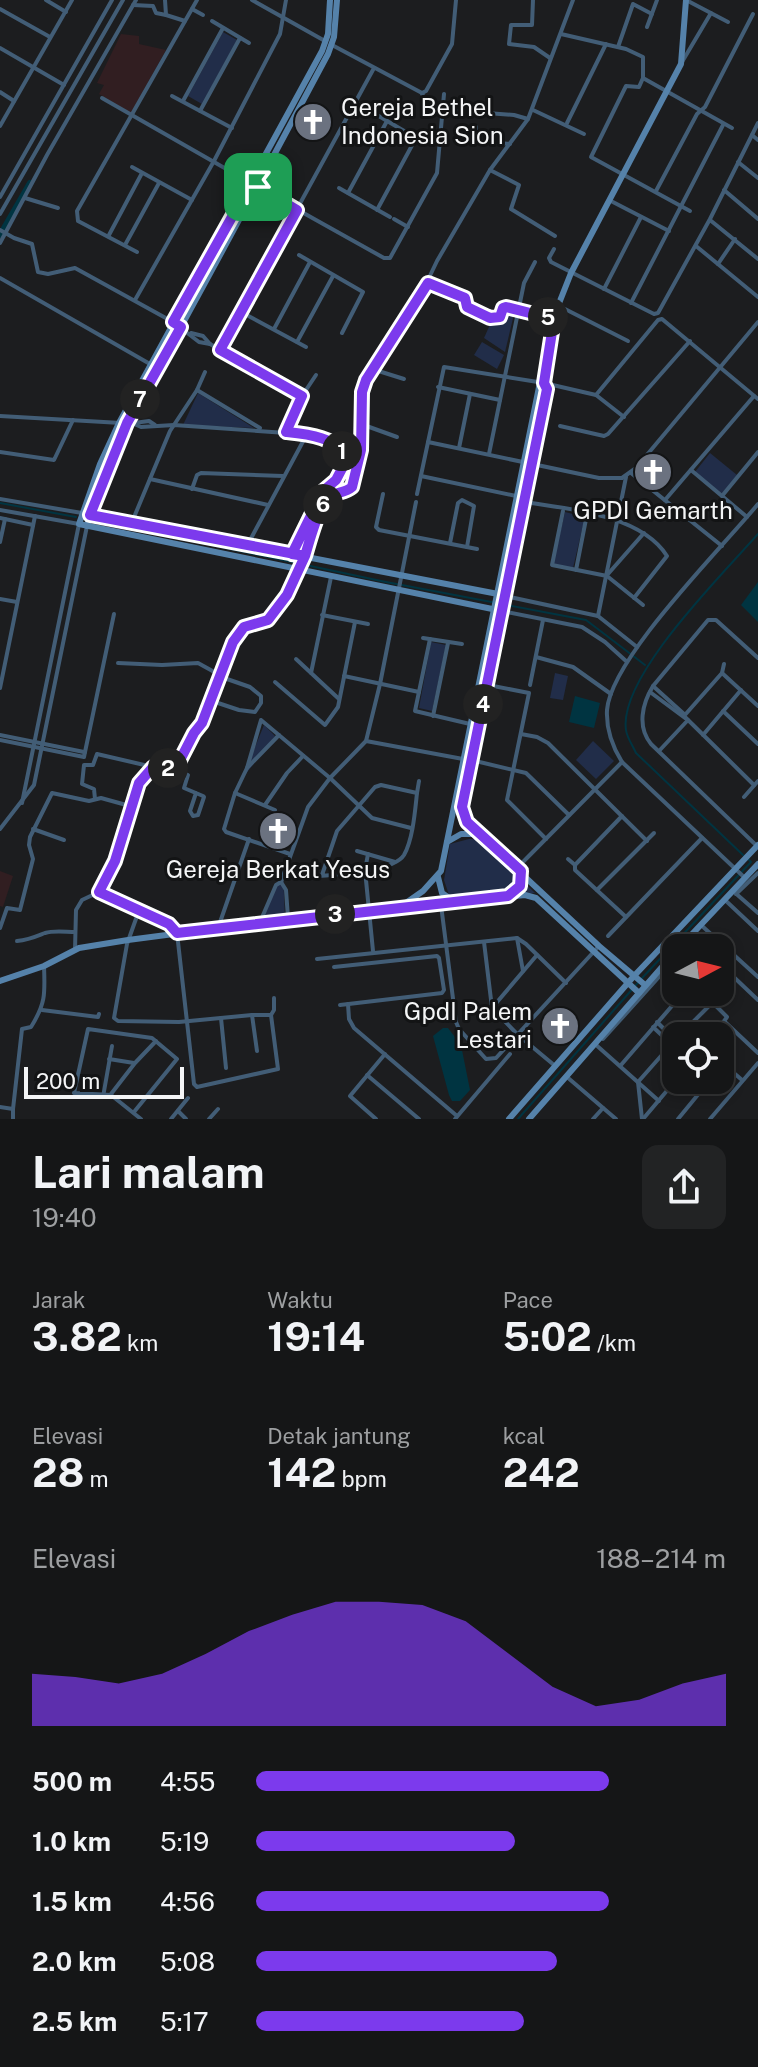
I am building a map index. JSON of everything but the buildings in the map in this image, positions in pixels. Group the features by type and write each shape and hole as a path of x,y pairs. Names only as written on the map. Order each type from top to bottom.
{"street":[{"path":"46,0 66,12"},
{"path":"0,126 72,0"},
{"path":"1,195 112,0"},
{"path":"0,243 122,15 123,0"},
{"path":"165,0 166,15"},
{"path":"137,252 78,221 75,216 197,0"},
{"path":"252,0 422,93 428,107 528,119"},
{"path":"135,300 232,128 280,34 286,0"},
{"path":"329,43 330,0"},
{"path":"126,423 181,327 329,43 337,0"},
{"path":"422,93 452,44 456,0"},
{"path":"533,0 532,25 511,25 510,45 534,47 550,58"},
{"path":"174,769 202,723 233,642 244,627 268,620 287,595 300,569 323,503 331,495 352,487 361,450 362,392 372,369 428,283 437,261 490,170 533,110 573,0"},
{"path":"647,27 657,0"},
{"path":"681,64 686,0 728,22"},
{"path":"0,214 66,100 122,15 134,2 153,6 156,13 185,21"},
{"path":"618,47 633,4 652,14"},
{"path":"0,9 51,38"},
{"path":"192,9 203,15"},
{"path":"641,982 480,835 462,813 470,724 525,502 539,387 544,383 558,306 571,273 622,174 711,13"},
{"path":"656,191 705,107 753,14"},
{"path":"212,21 249,43"},
{"path":"183,101 223,28"},
{"path":"561,34 618,47 643,57 643,78 636,89 626,86 591,154 594,160 690,211"},
{"path":"200,111 240,38"},
{"path":"567,123 606,44"},
{"path":"0,48 64,85"},
{"path":"220,350 374,68"},
{"path":"643,78 732,128"},
{"path":"0,92 14,101"},
{"path":"102,98 384,258 392,255 437,173 444,94"},
{"path":"172,96 232,128"},
{"path":"66,100 75,105"},
{"path":"355,102 416,138 377,210"},
{"path":"533,110 567,123 584,134"},
{"path":"348,193 387,121"},
{"path":"554,249 550,261 631,303 658,313 696,246 758,123"},
{"path":"631,303 723,125"},
{"path":"476,127 478,141 510,144"},
{"path":"752,135 758,140"},
{"path":"38,150 46,155"},
{"path":"738,162 758,178"},
{"path":"132,167 192,200"},
{"path":"490,170 519,185 511,209 555,236"},
{"path":"109,235 142,173"},
{"path":"125,245 159,183"},
{"path":"22,803 79,524 150,364 255,185"},
{"path":"339,188 408,227"},
{"path":"724,190 758,219"},
{"path":"25,198 58,208"},
{"path":"609,200 669,231"},
{"path":"604,289 641,217"},
{"path":"709,220 758,259"},
{"path":"0,230 32,244 38,272 48,274 75,268 190,332 203,336 210,344 302,396"},
{"path":"718,264 735,239"},
{"path":"696,246 758,297"},
{"path":"299,255 363,293 342,333"},
{"path":"274,329 310,262"},
{"path":"489,454 517,311 524,283 535,262"},
{"path":"297,342 333,276"},
{"path":"0,278 150,364"},
{"path":"428,283 465,298 467,307 490,318 500,317 506,307 554,319"},
{"path":"558,306 628,341"},
{"path":"241,311 306,347"},
{"path":"596,395 658,320 664,321 722,364 756,397 665,500"},
{"path":"598,616 629,474 758,322"},
{"path":"560,426 604,436 690,341"},
{"path":"417,494 438,387 443,369 447,366 596,395 624,417"},
{"path":"372,369 404,379"},
{"path":"132,522 174,425 205,372"},
{"path":"286,432 302,396 316,375"},
{"path":"438,387 500,400"},
{"path":"197,390 261,429"},
{"path":"459,448 470,394"},
{"path":"0,416 261,429 325,439 345,453 347,459 336,480 323,491 292,554"},
{"path":"0,452 54,460 73,420"},
{"path":"361,424 397,437"},
{"path":"247,545 307,434"},
{"path":"428,442 599,478 615,479 629,474"},
{"path":"722,496 758,452"},
{"path":"455,902 442,893 438,876 487,685 517,497 528,462"},
{"path":"691,470 747,517"},
{"path":"192,489 197,475 201,473 283,476"},
{"path":"629,474 722,546"},
{"path":"421,476 517,497"},
{"path":"150,479 268,505"},
{"path":"383,494 377,529 477,549"},
{"path":"0,499 132,522 402,577 499,603 543,620 588,630 627,660"},
{"path":"450,543 458,503 462,500 474,506 467,547"},
{"path":"260,923 276,885 281,882 308,807 330,778 366,741 416,502"},
{"path":"525,502 618,520 644,533 669,557 634,598"},
{"path":"740,873 622,762 610,737 607,709 627,660 635,649 758,504"},
{"path":"563,509 551,563 607,576 643,605"},
{"path":"0,510 331,577 598,616 635,649"},
{"path":"0,829 34,785 87,526 86,514"},
{"path":"576,570 587,514"},
{"path":"0,688 35,516"},
{"path":"0,542 2,519 33,525"},
{"path":"607,576 644,533"},
{"path":"311,673 331,577"},
{"path":"0,599 17,602"},
{"path":"0,737 85,752 114,614"},
{"path":"322,615 368,624"},
{"path":"734,892 746,856 758,846 659,751 643,731 642,722 651,689 712,619 758,658"},
{"path":"530,685 543,620"},
{"path":"275,682 323,725 338,707 355,622"},
{"path":"57,632 65,633"},
{"path":"423,638 462,644"},
{"path":"430,639 415,712 470,724"},
{"path":"433,716 448,643"},
{"path":"536,657 573,667 611,695"},
{"path":"296,659 339,699"},
{"path":"118,663 198,663 250,687 261,696 261,703 255,712 212,701"},
{"path":"659,751 722,673 724,664"},
{"path":"722,673 758,706"},
{"path":"344,676 419,692"},
{"path":"487,685 529,693 507,800 546,839"},
{"path":"651,689 686,717 756,783 744,797"},
{"path":"703,735 741,690"},
{"path":"723,711 758,744"},
{"path":"290,854 224,829 235,793 247,768 259,723 263,720 376,821 411,828"},
{"path":"37,726 45,727"},
{"path":"521,734 543,739 647,841"},
{"path":"247,768 279,735"},
{"path":"366,741 526,773 569,815"},
{"path":"95,799 94,789 82,783 84,765 93,765 97,754 174,769 188,775 183,787 196,793 204,797 198,815 193,816 190,811 196,793"},
{"path":"265,805 303,756"},
{"path":"508,896 520,886 519,869 622,762"},
{"path":"78,946 75,932 79,905 86,897 99,892 115,861 139,783 153,767"},
{"path":"307,877 365,870 398,862 405,853 419,781"},
{"path":"322,875 337,831 377,786 417,793"},
{"path":"0,928 7,908 20,910 33,857 28,843 52,793 89,801 104,799 130,806"},
{"path":"235,793 275,810"},
{"path":"575,865 622,816"},
{"path":"33,829 64,840"},
{"path":"597,890 654,833"},
{"path":"447,842 464,834 480,835"},
{"path":"608,936 702,838"},
{"path":"218,928 249,839"},
{"path":"357,851 398,862"},
{"path":"368,854 365,870 374,952"},
{"path":"568,859 575,865 575,870 626,917"},
{"path":"596,1045 633,989 740,873 758,864"},
{"path":"214,866 237,873"},
{"path":"694,934 724,900 758,873"},
{"path":"400,907 438,876"},
{"path":"281,882 286,890 288,919"},
{"path":"99,892 169,924 177,933 194,1084 201,1088 278,1069 271,1015 274,998"},
{"path":"734,892 758,913"},
{"path":"0,981 44,966 78,946 288,919 527,895 536,898 633,989"},
{"path":"724,900 757,928"},
{"path":"441,903 459,1029 486,1059 491,1060 518,1035 599,946"},
{"path":"137,916 114,1018 118,1021 189,1022 271,1015"},
{"path":"700,924 758,977"},
{"path":"17,941 37,939 44,933 56,931 75,932"},
{"path":"317,959 517,938 566,983"},
{"path":"517,938 523,972"},
{"path":"484,942 492,1008 554,1065"},
{"path":"492,1008 537,955"},
{"path":"334,967 439,956 443,992 340,1005"},
{"path":"509,1119 554,1065 662,963"},
{"path":"13,1119 22,1029 31,1027 42,1010 44,966"},
{"path":"529,1119 596,1045 641,982 662,970"},
{"path":"734,977 758,1000"},
{"path":"348,1004 349,1019 354,1028 456,1118 510,1054"},
{"path":"621,1065 672,1006"},
{"path":"693,1022 709,1006"},
{"path":"717,1006 726,1014 725,1022"},
{"path":"42,1010 98,1017 99,1014"},
{"path":"252,1015 257,1051"},
{"path":"221,1018 226,1068"},
{"path":"655,1025 662,1030"},
{"path":"134,1112 177,1061 156,1041 152,1038 88,1029 74,1093 103,1097 111,1095 156,1041"},
{"path":"734,1030 758,1053"},
{"path":"596,1045 659,1101"},
{"path":"103,1097 112,1046"},
{"path":"376,1119 350,1096 385,1054"},
{"path":"643,1119 638,1082 662,1055"},
{"path":"109,1059 135,1063"},
{"path":"710,1119 758,1063"},
{"path":"734,1074 742,1080"},
{"path":"367,1075 419,1119"},
{"path":"565,1076 616,1119"},
{"path":"643,1119 665,1094"},
{"path":"678,1119 699,1094"},
{"path":"111,1095 141,1119"},
{"path":"171,1119 188,1098"},
{"path":"0,1107 13,1109"},
{"path":"593,1119 603,1108"},
{"path":"209,1119 218,1109"},
{"path":"178,1111 186,1119"}],"shaded area":[{"path":"223,32 237,40 202,104 188,96"},
{"path":"121,34 139,36 139,44 166,50 131,113 99,94 104,85 97,83"},
{"path":"497,309 514,314 505,352 484,338"},
{"path":"482,342 504,355 497,369 474,355"},
{"path":"198,393 254,428 183,425"},
{"path":"710,453 737,475 722,494 695,472"},
{"path":"565,512 585,517 573,568 553,564"},
{"path":"758,582 758,622 741,605"},
{"path":"431,642 446,645 432,711 419,708"},
{"path":"555,673 568,676 563,700 550,698"},
{"path":"575,696 600,703 594,728 569,722"},
{"path":"264,725 275,736 242,779"},
{"path":"593,741 614,761 596,779 576,760"},
{"path":"480,839 535,893 456,899 449,895 444,880 450,844"},
{"path":"0,871 13,876 3,907 0,906"},
{"path":"283,872 285,918 261,922"},
{"path":"448,1028 461,1045 470,1090 460,1101 452,1101 449,1095 433,1036"}],"waterway":[{"path":"0,235 30,183"},
{"path":"0,503 76,517"},
{"path":"93,520 386,582 586,620 645,665"},
{"path":"743,855 636,753 626,730 628,708 638,683 655,655 758,534"},
{"path":"518,1119 643,977 751,862 748,859"}],"place":[{"name":"Gereja Bethel Indonesia Sion","path":"313,122"},
{"name":"GPDI Gemarth","path":"653,472"},
{"name":"Gereja Berkat Yesus","path":"278,831"},
{"name":"GpdI Palem Lestari","path":"560,1026"}],"route":[{"path":"258,187 251,183 173,322 181,327 127,423 90,515 132,522 300,555 301,555 305,556 323,503 331,495 352,487 361,450 362,392 366,380 428,283 465,298 467,307 490,318 500,317 506,307 554,319 544,383 547,389 462,807 467,822 521,871 520,886 508,896 177,933 169,924 99,892 115,861 139,783 153,767 174,769 177,766 212,701 233,642 244,627 268,620 287,595 305,556 292,554 323,491 336,480 347,459 344,451 321,437 286,432 302,396 220,350 297,210 258,187"}]}
